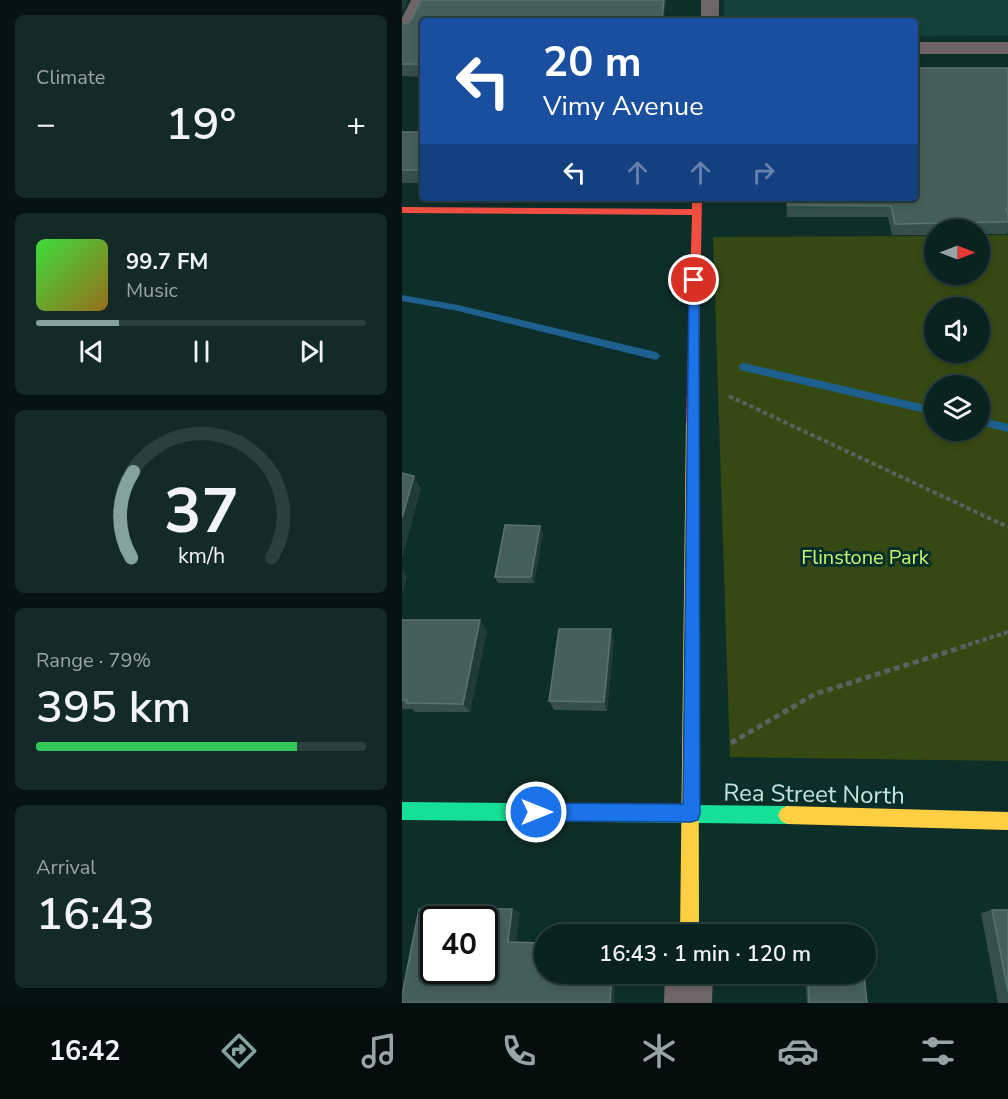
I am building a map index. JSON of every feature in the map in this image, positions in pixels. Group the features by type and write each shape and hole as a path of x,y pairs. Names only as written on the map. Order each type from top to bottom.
{"street":[{"path":"410,29 420,0"},
{"path":"710,0 710,18"},
{"path":"918,48 1008,48"},
{"path":"402,210 696,205 689,924"},
{"name":"Rea Street North","path":"402,811 691,813 1008,821"},
{"path":"688,984 688,1003"}],"path":[{"path":"693,380 1008,527"},
{"path":"692,765 815,694 1008,632"}],"shaded area":[{"path":"724,0 1008,0 1008,35 918,36 918,18 724,18"}],"green space":[{"name":"Flinstone Park","path":"990,235 1008,235 1008,761 730,757 713,237 924,236 924,285 990,285"}],"building":[{"path":"421,0 664,0 662,18 420,18 420,64 402,64 402,24 408,23"},
{"path":"918,68 1008,68 1008,209 1006,209 1008,222 990,222 990,219 924,219 924,223 895,224 891,206 788,205 788,201 918,201"},
{"path":"402,132 420,132 420,170 402,170"},
{"path":"402,473 414,476 402,518"},
{"path":"505,525 540,526 531,577 495,577"},
{"path":"402,620 480,620 463,704 406,703 407,700 402,700"},
{"path":"559,629 611,629 604,702 549,701"},
{"path":"419,909 420,984 498,984 498,909 512,909 508,942 534,943 534,984 611,984 610,1003 402,1003"},
{"path":"992,910 1008,910 1008,991"},
{"path":"808,984 865,984 867,1003 809,1003"}],"waterway":[{"path":"402,298 458,308 656,356"},
{"path":"744,367 924,409"},
{"path":"990,424 1008,428"}],"traffic: fast":[{"path":"402,811 787,815"}],"traffic: slow":[{"path":"689,924 692,422"},
{"path":"787,815 1008,821"}],"traffic: jam":[{"path":"692,422 697,201"},
{"path":"402,210 696,212"}],"route":[{"path":"536,812 691,813 694,280"}]}
